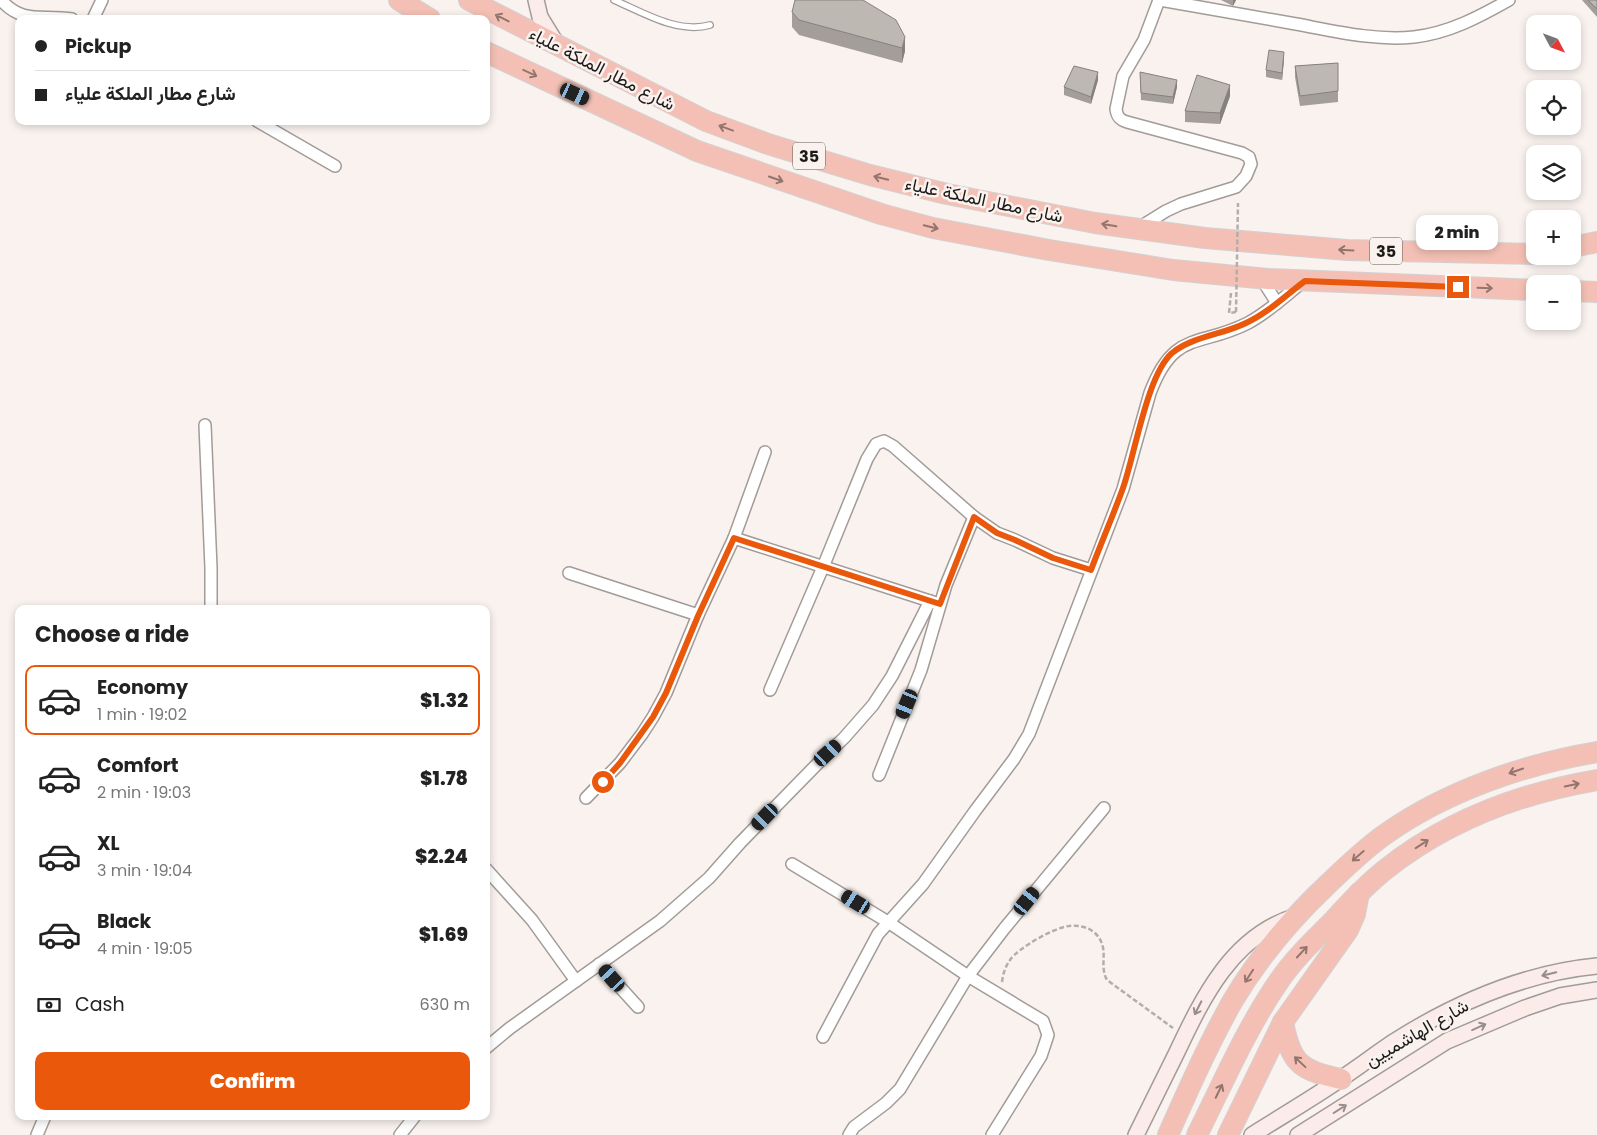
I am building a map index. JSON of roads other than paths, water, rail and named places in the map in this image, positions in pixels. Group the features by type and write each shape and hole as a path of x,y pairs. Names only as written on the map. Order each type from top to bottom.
{"highway":[{"path":"398,0 423,15"},
{"name":"شارع مطار الملكة علياء","path":"469,0 706,121 768,144 870,175 947,194 1040,213 1174,235 1347,250 1526,254"},
{"name":"شارع مطار الملكة علياء","path":"490,54 698,151 881,214 933,228 1076,255 1173,270 1305,281 1526,290"},
{"path":"1581,245 1597,242"},
{"path":"1581,256 1597,256"},
{"path":"1581,291 1597,292"},
{"path":"1168,1135 1213,1038 1233,1002 1268,948 1294,917 1371,844 1422,812 1491,780 1562,758 1597,752"},
{"path":"1197,1135 1245,1039 1280,980 1294,961 1359,893 1386,869 1428,840 1473,816 1526,796 1597,780"},
{"path":"1228,1135 1283,1022 1348,930 1355,914 1359,893"},
{"path":"1283,1022 1290,1049 1299,1063 1312,1072 1341,1079"}],"street":[{"path":"1,0 21,15"},
{"path":"95,15 102,0"},
{"path":"536,0 542,22 558,47"},
{"path":"1136,230 1173,207 1236,187 1246,176 1251,162 1242,153 1127,122 1117,115 1117,104 1123,76 1144,40 1160,0 1329,30 1393,38 1414,37 1457,26 1476,19 1509,0"},
{"path":"264,125 335,166"},
{"path":"1173,207 1168,226 1174,235"},
{"path":"1261,278 1276,303"},
{"path":"823,1037 878,934 923,884 1022,746 1036,718 1123,489 1150,393 1166,360 1180,348 1191,342 1247,323 1305,281"},
{"path":"205,425 212,568 211,605"},
{"path":"770,690 823,568 867,459 874,446 880,441 893,446 974,517 997,533 1053,558 1091,570"},
{"path":"586,798 620,763 653,717 666,693 698,616 734,538 765,452"},
{"path":"490,1045 510,1028 660,921 709,878 754,829 859,722 883,691 935,602 974,517"},
{"path":"734,538 823,568 935,602"},
{"path":"569,573 698,616"},
{"path":"880,775 921,670 935,602"},
{"path":"849,1135 854,1127 886,1103 900,1089 968,976 1004,928 1104,808"},
{"path":"792,864 888,922 968,976 1043,1021 1048,1035 1041,1056 992,1135"},
{"path":"490,873 532,920 576,981"},
{"path":"1136,1135 1201,1003 1228,962 1261,933 1280,921 1294,917"},
{"path":"599,964 638,1007"},
{"name":"شارع الهاشميين","path":"1252,1135 1430,1020 1481,996 1522,980 1597,966"},
{"name":"شارع الهاشميين","path":"1298,1135 1447,1041 1525,1008 1560,996 1597,990"},
{"path":"37,1135 43,1120"},
{"path":"400,1135 412,1120"}],"lane":[{"path":"614,0 674,25 690,28 710,26"}]}
